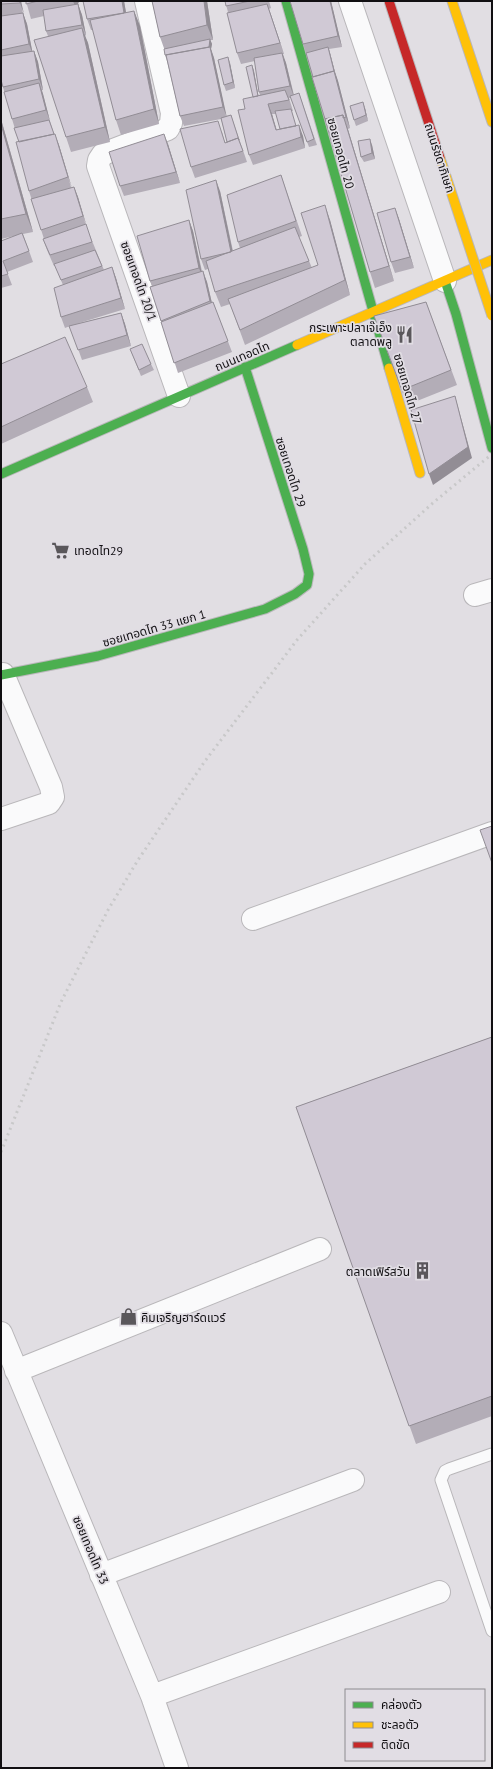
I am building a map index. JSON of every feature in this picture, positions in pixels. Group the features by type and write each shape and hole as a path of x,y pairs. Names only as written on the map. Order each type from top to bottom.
{"main road":[{"name":"ซอยเทอดไท 20","path":"286,1 373,312"},
{"name":"ถนนรัชดาภิเษก","path":"389,1 492,316"},
{"path":"452,1 492,122"},
{"name":"ถนนเทอดไท","path":"1,474 492,260"},
{"path":"445,281 456,314 492,448"},
{"name":"ซอยเทอดไท 27","path":"373,312 420,473"},
{"name":"ซอยเทอดไท 29","path":"245,367 303,549 309,574 307,585"},
{"name":"ซอยเทอดไท 33 แยก 1","path":"2,674 98,656 265,609 295,594 307,585"}],"street":[{"name":"ซอยเทอดไท 20/1","path":"146,1 172,113 170,124 168,129 103,154 99,160 98,166 179,396"},
{"path":"350,1 445,281"},
{"path":"1,819 48,803 53,797 51,787 2,674"},
{"path":"253,919 492,833"},
{"path":"16,1371 320,1249"},
{"name":"ซอยเทอดไท 33","path":"1,1333 152,1696 177,1768"},
{"path":"101,1575 353,1480"},
{"path":"152,1696 439,1592"}],"lane":[{"path":"492,1454 445,1471 441,1480 492,1631"}],"building":[{"path":"1,1 20,1 20,3 1,4"},
{"path":"26,1 38,1 26,4"},
{"path":"83,1 122,1 124,13 87,19"},
{"path":"152,1 204,1 207,25 160,37"},
{"path":"225,1 250,1 226,6"},
{"path":"290,1 330,1 338,36 303,44"},
{"path":"78,4 82,25 46,31 43,10"},
{"path":"267,4 280,43 237,53 227,13"},
{"path":"134,11 154,109 116,120 90,20"},
{"path":"23,13 29,44 1,50 1,16"},
{"path":"82,28 105,127 66,137 34,40"},
{"path":"210,39 209,47 165,55 164,49"},
{"path":"210,47 223,107 180,116 166,55"},
{"path":"328,47 334,71 313,77 306,53"},
{"path":"34,51 39,79 3,87 1,80 1,56"},
{"path":"282,53 290,86 259,92 254,58"},
{"path":"228,57 233,82 224,85 218,60"},
{"path":"252,65 258,96 253,97 246,67"},
{"path":"334,71 346,117 343,118 343,115 325,119 312,77"},
{"path":"39,83 46,110 12,119 4,92"},
{"path":"285,90 289,100 268,104 276,130 299,125 301,137 249,155 238,110 245,109 243,99"},
{"path":"299,93 314,139 307,142 290,96"},
{"path":"363,102 366,115 354,120 350,106"},
{"path":"291,109 296,126 280,129 275,111"},
{"path":"231,115 239,140 238,138 227,142 221,118"},
{"path":"343,115 389,266 370,272 325,119"},
{"path":"49,120 54,134 19,142 14,128"},
{"path":"218,121 225,143 238,138 243,151 191,167 180,129"},
{"path":"1,124 26,214 1,219"},
{"path":"55,134 68,177 29,191 16,142"},
{"path":"164,134 176,172 120,186 109,152"},
{"path":"370,139 372,153 361,157 358,141"},
{"path":"281,175 296,221 238,242 227,195"},
{"path":"216,180 231,252 201,259 186,190"},
{"path":"74,187 83,216 41,230 31,199"},
{"path":"325,205 345,280 240,330 228,299 318,265 301,213"},
{"path":"395,208 410,257 391,262 377,213"},
{"path":"189,220 199,268 150,281 137,236"},
{"path":"86,224 92,242 50,255 43,239"},
{"path":"295,227 309,261 215,292 206,261"},
{"path":"22,233 29,251 3,261 8,274 1,276 1,241"},
{"path":"95,250 102,266 61,280 54,264"},
{"path":"112,267 121,298 61,317 54,288"},
{"path":"203,271 210,301 161,321 150,287"},
{"path":"213,302 228,341 174,363 161,322"},
{"path":"426,302 451,370 402,390 374,316"},
{"path":"121,313 127,335 78,350 69,326"},
{"path":"65,337 87,387 1,427 1,364"},
{"path":"142,344 151,364 139,370 130,349"},
{"path":"455,396 468,447 429,474 411,410"},
{"path":"492,826 492,863 480,830"},
{"name":"ตลาดเฟิร์สวัน","path":"492,1037 492,1396 409,1426 296,1107"}],"railway":[{"path":"1,1152 61,1002 108,910 138,860 205,761 297,640 365,564 434,502 492,454"}],"traffic: fast":[{"path":"286,1 389,368"},
{"path":"445,281 456,314 492,448"},
{"path":"1,474 297,345"},
{"path":"1,675 98,656 265,609 295,594 307,585 309,574 303,549 245,367"}],"traffic: slow":[{"path":"452,1 492,122"},
{"path":"440,158 492,316"},
{"path":"297,345 492,260"},
{"path":"389,368 420,473"}],"traffic: jam":[{"path":"389,1 440,158"}],"place":[{"name":"กระเพาะปลาเจ๊เอ็ง ตลาดพลู","path":"405,334"},
{"name":"เทอดไท29","path":"61,550"},
{"name":"ตลาดเฟิร์สวัน","path":"423,1271"},
{"name":"คิมเจริญฮาร์ดแวร์","path":"128,1317"}]}
